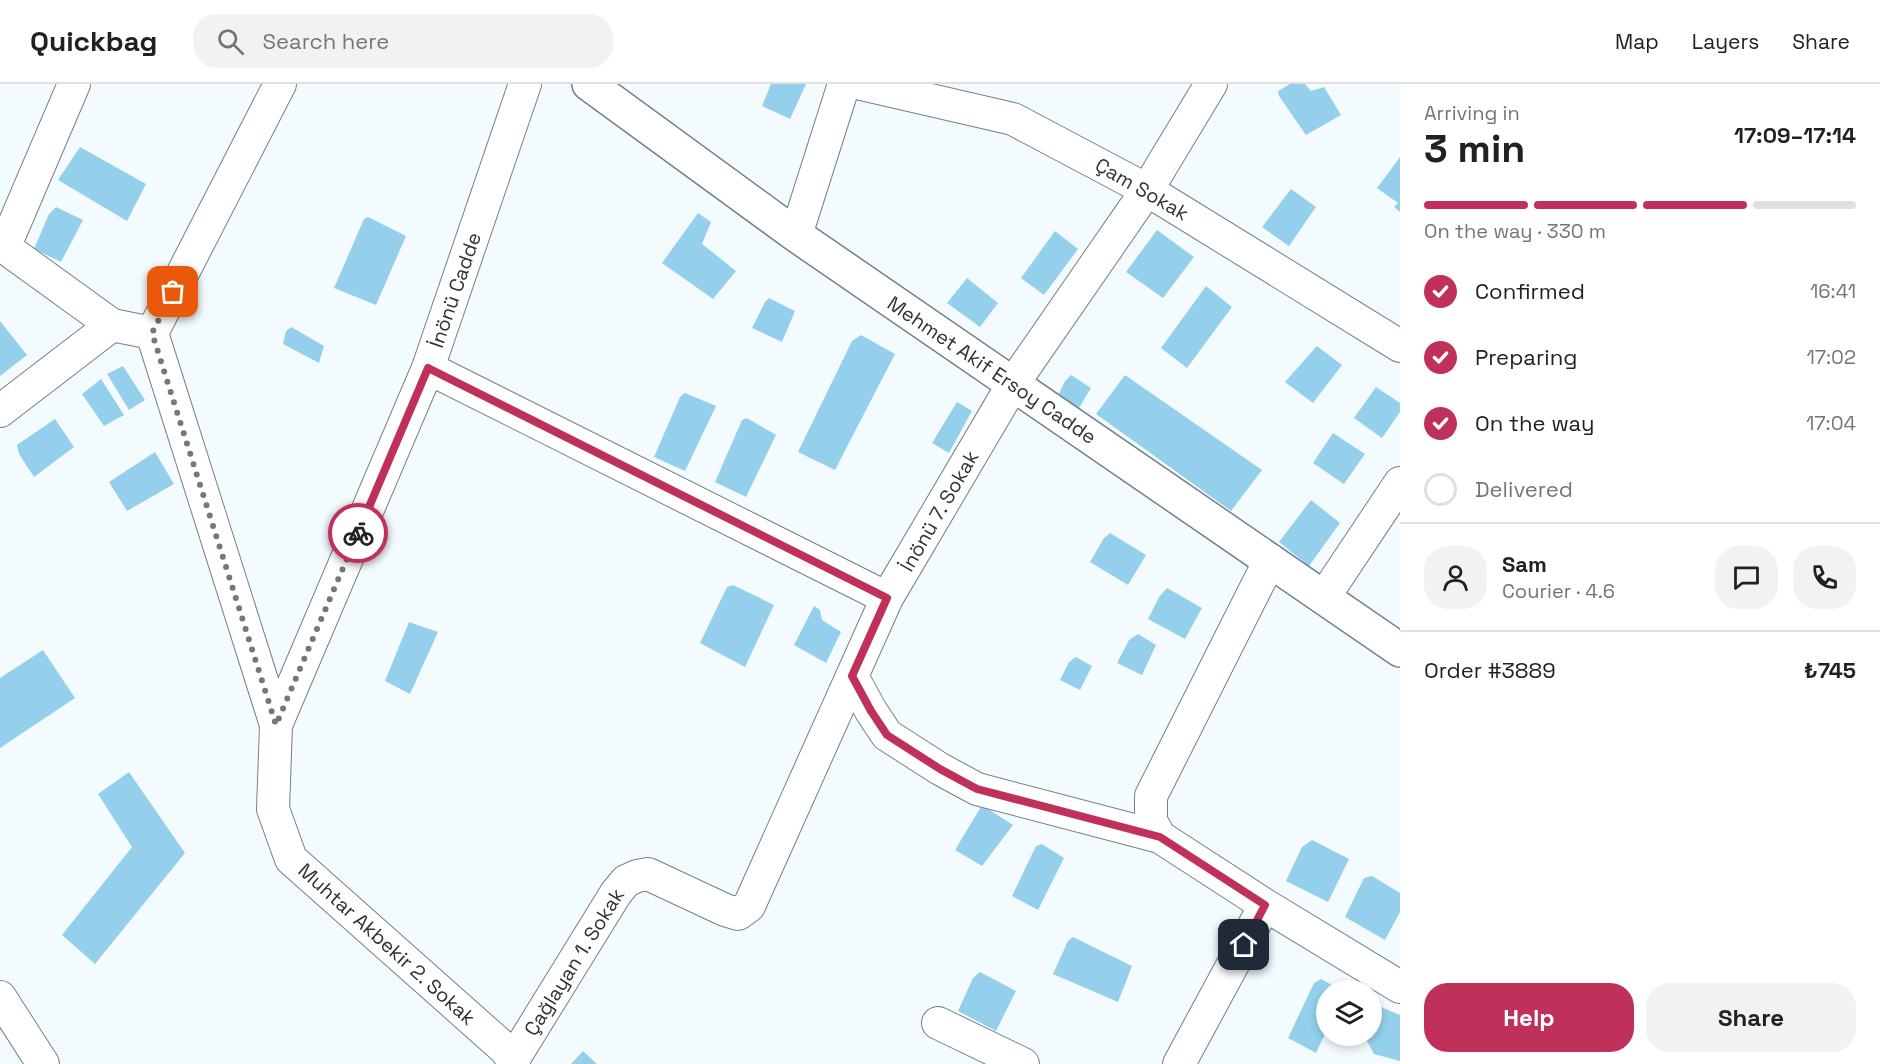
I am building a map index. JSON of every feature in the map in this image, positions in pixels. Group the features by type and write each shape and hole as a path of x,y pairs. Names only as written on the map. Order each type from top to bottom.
{"street":[{"path":"74,84 2,246 112,325 152,333 280,84"},
{"name":"İnönü Cadde","path":"276,725 428,368 525,84"},
{"name":"Mehmet Akif Ersoy Cadde","path":"589,84 796,235 1400,650"},
{"path":"796,235 843,84"},
{"name":"Çam Sokak","path":"861,84 1014,119 1147,190 1400,346"},
{"name":"İnönü 7. Sokak","path":"648,874 738,914 749,906 887,598 1013,384 1147,190 1210,84"},
{"path":"0,411 112,325"},
{"name":"Muhtar Akbekir 2. Sokak","path":"152,333 276,725 273,809 291,859 505,1049 513,1062"},
{"path":"428,368 887,598"},
{"path":"1324,597 1400,483"},
{"path":"1160,837 1151,821 1151,796 1270,560"},
{"path":"852,676 887,735 940,769 977,789 1160,837 1265,905 1400,987"},
{"name":"Çağlayan 1. Sokak","path":"513,1062 616,893 626,881 648,874"},
{"path":"1179,1064 1265,905"},
{"path":"0,998 43,1064"},
{"path":"938,1023 1023,1064"}],"building":[{"path":"771,84 806,84 790,119 762,106"},
{"path":"1290,84 1305,84 1311,91 1324,87 1341,115 1306,135 1279,96 1278,91"},
{"path":"80,147 146,184 127,221 58,180"},
{"path":"1400,157 1400,212 1394,207 1398,203 1377,188"},
{"path":"1291,189 1316,207 1289,246 1262,227"},
{"path":"56,207 83,220 61,262 34,249 49,214"},
{"path":"698,213 711,222 702,244 736,271 713,299 662,263"},
{"path":"368,217 406,236 376,305 334,288 364,219"},
{"path":"1157,230 1194,257 1163,298 1126,272"},
{"path":"1055,231 1078,249 1044,295 1021,278"},
{"path":"967,278 998,303 980,327 947,303"},
{"path":"1206,286 1232,307 1187,368 1161,348"},
{"path":"769,298 795,311 782,342 752,328"},
{"path":"0,321 27,355 0,376"},
{"path":"291,327 324,346 319,363 283,344 286,331"},
{"path":"861,335 895,354 835,470 798,452 852,341"},
{"path":"1317,346 1342,365 1313,403 1285,382"},
{"path":"123,366 145,400 129,410 107,374"},
{"path":"1071,375 1091,388 1079,408 1058,396 1065,381"},
{"path":"1125,375 1262,470 1231,511 1096,414"},
{"path":"101,379 124,415 104,426 82,394"},
{"path":"1376,387 1400,403 1400,412 1382,438 1354,418"},
{"path":"685,393 716,406 685,471 654,457 680,397"},
{"path":"957,402 972,411 949,453 932,443"},
{"path":"747,418 776,435 746,497 715,482 742,420"},
{"path":"55,419 74,447 34,477 19,454 17,445"},
{"path":"1333,433 1365,454 1344,484 1313,463"},
{"path":"155,452 174,484 127,511 109,482"},
{"path":"1311,500 1340,523 1309,566 1279,542"},
{"path":"1110,533 1146,555 1128,585 1090,562 1104,538"},
{"path":"733,585 774,605 745,667 700,643 727,587"},
{"path":"1167,588 1202,608 1185,639 1148,619 1159,597"},
{"path":"814,606 820,610 822,620 841,632 826,663 794,645"},
{"path":"409,622 438,632 410,694 385,681"},
{"path":"1138,634 1156,645 1142,675 1117,663 1129,640"},
{"path":"43,650 75,698 0,748 0,678"},
{"path":"1076,657 1092,666 1080,690 1060,680 1069,662"},
{"path":"129,772 185,853 95,964 62,935 132,847 98,794"},
{"path":"982,805 1013,825 982,866 955,850"},
{"path":"1312,840 1349,859 1328,902 1286,881 1302,847"},
{"path":"1042,844 1064,858 1038,910 1012,896 1036,846"},
{"path":"1372,876 1400,893 1400,912 1385,940 1345,917 1364,878"},
{"path":"1073,937 1132,966 1118,1002 1053,974 1068,941"},
{"path":"980,972 1016,991 996,1031 958,1011 973,978"},
{"path":"1316,982 1316,1046 1319,1046 1316,1053 1288,1038"},
{"path":"1382,1007 1400,1015 1400,1061 1374,1054 1370,1046 1382,1046"},
{"path":"583,1051 597,1064 571,1064"}],"way so far":[{"path":"173,292 152,333 276,725 358,533"}],"route":[{"path":"358,533 428,368 887,598 852,676 887,735 910,751 977,789 1160,837 1265,905 1244,945"}]}
